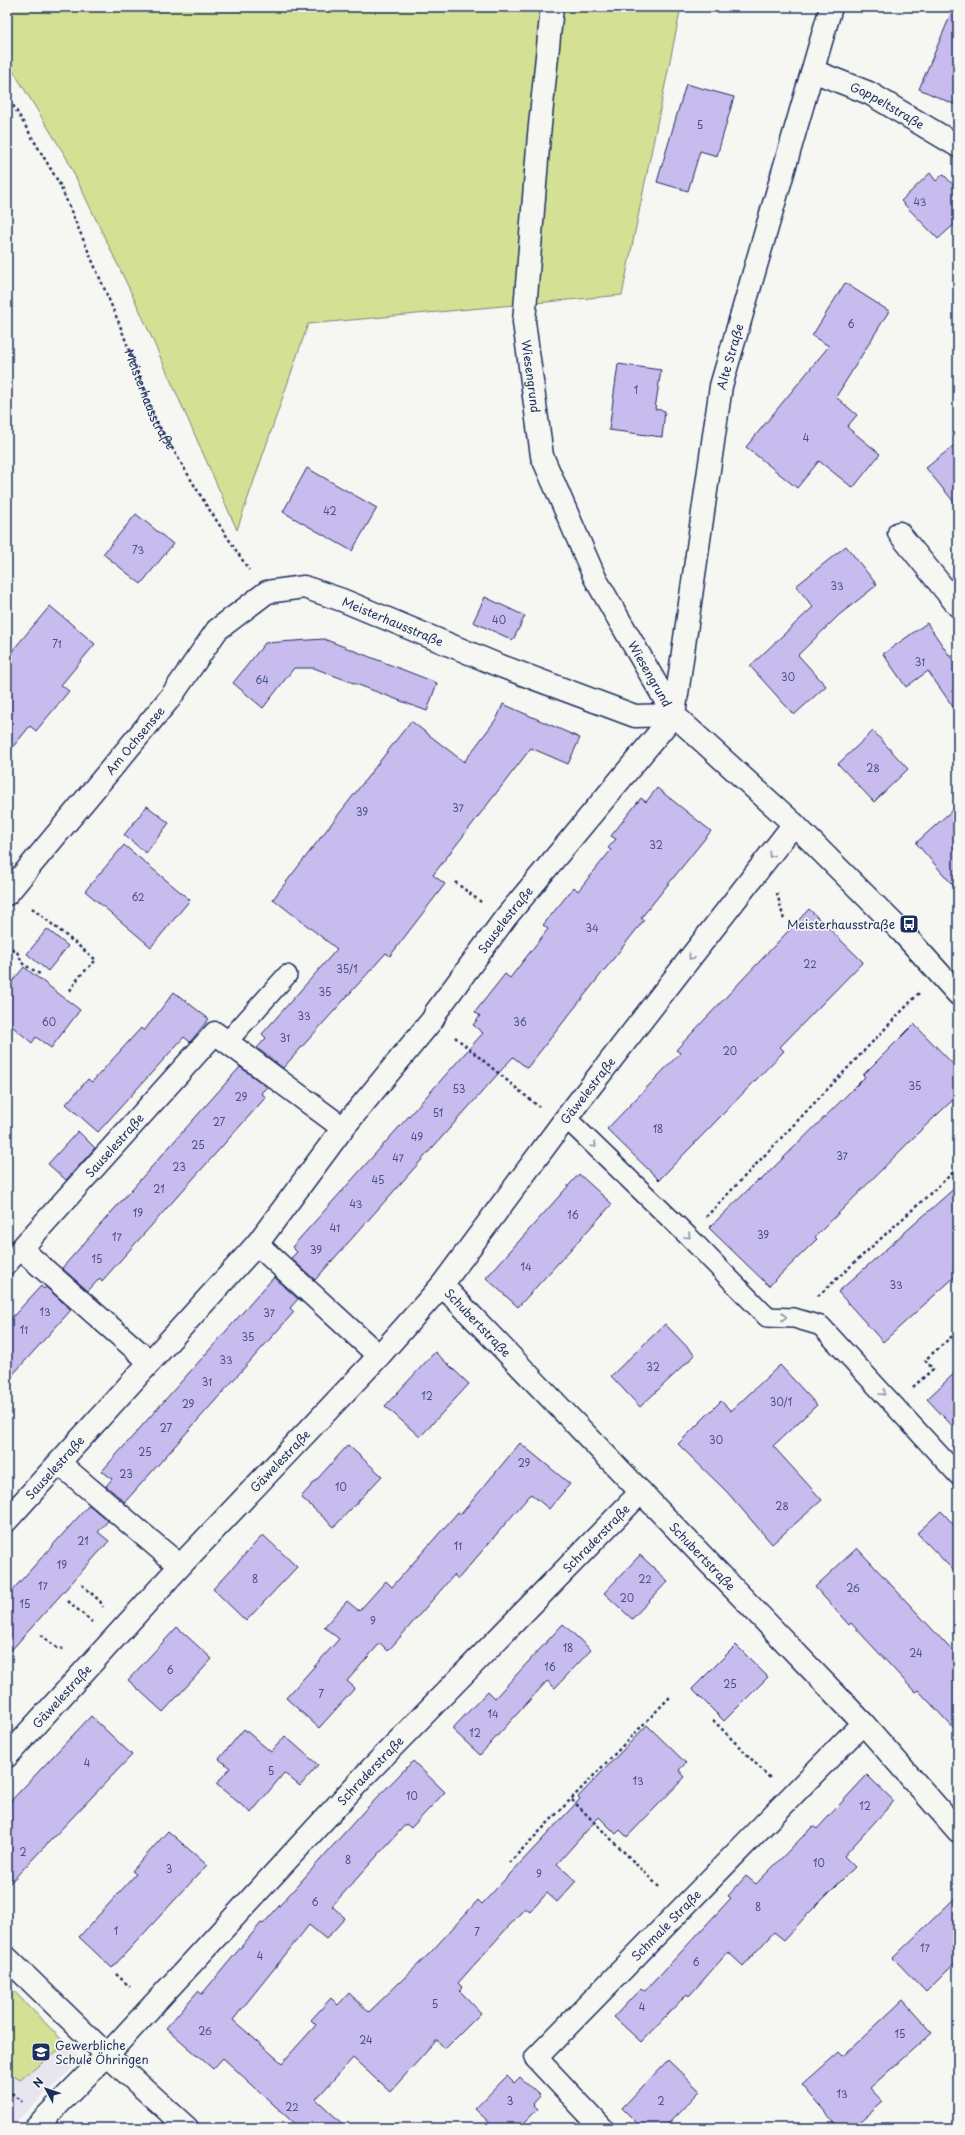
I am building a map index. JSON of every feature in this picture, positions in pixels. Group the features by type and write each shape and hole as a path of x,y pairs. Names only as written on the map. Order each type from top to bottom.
{"street":[{"name":"Wiesengrund","path":"552,7 538,143 524,322 542,456 595,578 674,715"},
{"name":"Alte Straße","path":"674,715 721,386 831,7"},
{"name":"Goppeltstraße","path":"813,72 869,93 958,146"},
{"path":"899,533 958,606"},
{"name":"Meisterhausstraße","path":"267,592 304,587 342,600 498,665 635,716 674,715"},
{"name":"Am Ochsensee","path":"8,893 170,698 216,630 267,592"},
{"path":"674,715 794,824 952,984"},
{"name":"Sauselestraße","path":"7,1520 257,1244 343,1128 433,1019 436,1012 506,917 674,715"},
{"name":"Gäwelestraße","path":"7,1756 180,1566 380,1356 442,1285 564,1122 794,824"},
{"name":"Sauselestraße","path":"21,1249 215,1033 343,1128"},
{"path":"257,1244 380,1356"},
{"path":"21,1249 150,1362"},
{"name":"Schubertstraße","path":"442,1285 863,1723 958,1831"},
{"path":"59,1463 180,1566"},
{"name":"Schraderstraße","path":"35,2128 107,2055 367,1773 641,1492"},
{"name":"Schmale Straße","path":"602,2128 536,2058 863,1723"},
{"path":"7,1958 107,2055 186,2128"}],"lane":[{"path":"226,1042 287,975"},
{"path":"564,1122 688,1236 767,1317 794,1318 821,1326 958,1475"},
{"path":"7,1265 21,1249"}],"path":[{"name":"Meisterhausstraße","path":"7,95 59,183 119,323 156,421 240,559 267,592"},
{"path":"455,882 479,901 506,917"},
{"path":"8,893 60,930 96,960 80,977 69,992"},
{"path":"7,945 17,952 23,964 40,974"},
{"path":"688,1236 952,984"},
{"path":"433,1019 564,1122"},
{"path":"794,1318 958,1168"},
{"path":"894,1405 933,1369 925,1360 958,1331"},
{"path":"508,1863 670,1697"},
{"path":"713,1720 791,1798"},
{"path":"571,1800 682,1910"}],"shaded area":[{"name":"Gewerbliche Schule Öhringen","path":"7,1984 82,2059 9,2128 7,2128"}],"green space":[{"path":"7,7 681,7 622,295 308,324 237,530 139,309 66,157 7,61"},
{"path":"7,1984 66,2044 20,2080 7,2071"}],"building":[{"path":"954,7 958,7 958,106 919,89"},
{"path":"686,84 734,97 717,156 700,151 688,191 657,182"},
{"path":"930,173 936,181 943,174 958,190 958,221 938,239 901,201"},
{"path":"845,283 889,311 836,397 857,415 847,427 880,454 853,488 819,461 797,488 746,447 829,346 812,336"},
{"path":"618,364 661,370 655,409 665,411 662,437 609,430"},
{"path":"958,442 958,507 926,468"},
{"path":"307,468 377,508 352,551 283,512"},
{"path":"136,514 173,544 141,584 103,554"},
{"path":"846,546 877,585 839,615 798,655 826,686 794,715 750,666 813,607 796,586"},
{"path":"485,597 525,616 513,640 473,622"},
{"path":"50,606 95,644 61,685 69,691 36,731 30,726 7,754 7,657"},
{"path":"927,623 958,668 958,714 928,671 906,687 883,654"},
{"path":"324,639 437,683 427,711 314,668 294,668 263,708 233,683 265,643"},
{"path":"503,704 580,738 568,764 531,748 433,875 445,884 390,956 386,953 283,1068 257,1048 266,1038 262,1034 337,949 273,899 411,721 464,762 497,718"},
{"path":"873,731 908,769 874,802 838,764"},
{"path":"657,788 711,831 641,918 644,920 527,1068 513,1057 315,1280 291,1258 297,1252 292,1247 483,1033 473,1025 480,1016 475,1012 505,974 510,978 548,929 543,925 574,887 578,891 611,850 608,848 616,839 611,836 641,798 646,802"},
{"path":"958,805 958,891 916,843"},
{"path":"147,806 169,823 146,853 124,835"},
{"path":"124,845 190,900 151,947 85,891"},
{"path":"809,909 863,962 780,1047 784,1051 659,1180 607,1129 680,1053 676,1050"},
{"path":"47,929 68,946 48,971 27,954"},
{"path":"24,967 80,1010 51,1048 36,1037 32,1043 7,1022 7,988"},
{"path":"174,992 209,1019 190,1042 184,1037 98,1132 66,1104 88,1079 92,1082 141,1028 144,1031"},
{"path":"914,1024 958,1069 958,1095 919,1132 815,1237 817,1239 769,1286 709,1228 758,1180 760,1181 865,1077 863,1075"},
{"path":"240,1067 267,1087 261,1093 266,1097 102,1281 100,1278 88,1291 62,1268"},
{"path":"78,1131 95,1148 66,1180 48,1164"},
{"path":"579,1174 612,1204 518,1307 486,1278"},
{"path":"958,1185 958,1274 883,1342 838,1292"},
{"path":"274,1277 298,1299 290,1308 294,1312 125,1502 106,1486 112,1479 102,1471"},
{"path":"41,1286 44,1289 46,1287 71,1310 7,1381 7,1323"},
{"path":"665,1324 695,1355 640,1407 611,1376"},
{"path":"435,1352 469,1384 420,1437 385,1406"},
{"path":"780,1365 817,1405 773,1446 822,1500 772,1544 727,1492 678,1444 721,1401 731,1411"},
{"path":"958,1370 958,1432 927,1399"},
{"path":"520,1443 570,1484 549,1509 531,1494 458,1579 454,1575 388,1651 380,1643 347,1681 355,1688 319,1728 286,1698 339,1639 324,1627 347,1601 359,1611 386,1581 392,1587 458,1512 461,1514"},
{"path":"348,1445 382,1476 334,1527 301,1497"},
{"path":"89,1505 108,1521 98,1532 109,1541 7,1655 7,1596"},
{"path":"941,1511 958,1529 958,1575 917,1533"},
{"path":"263,1535 297,1567 246,1621 213,1589"},
{"path":"857,1548 958,1657 958,1733 918,1690 915,1692 851,1623 849,1625 815,1587"},
{"path":"640,1555 668,1581 632,1619 604,1593"},
{"path":"563,1624 591,1650 555,1688 547,1681 480,1755 452,1729 488,1691 495,1698"},
{"path":"177,1627 212,1659 163,1712 128,1680"},
{"path":"736,1645 768,1677 724,1721 692,1689"},
{"path":"91,1716 132,1755 7,1886 7,1805"},
{"path":"647,1725 686,1763 679,1770 685,1777 627,1837 620,1830 616,1834 599,1817 557,1864 576,1881 557,1902 547,1893 530,1912 525,1908 458,1983 463,1988 460,1991 481,2013 445,2049 437,2040 390,2092 353,2058 316,2099 347,2128 299,2128 223,2058 213,2069 166,2028 198,1991 202,1994 261,1923 263,1924 363,1812 413,1761 445,1792 411,1828 406,1824 332,1906 345,1918 326,1939 309,1925 233,2020 282,2063 316,2025 311,2020 331,1998 338,2005 349,1993 369,2012 431,1952 478,1900 482,1904 580,1799 578,1797"},
{"path":"244,1729 271,1752 285,1736 318,1765 300,1786 284,1773 251,1813 216,1784 230,1768 219,1759"},
{"path":"867,1775 894,1801 844,1856 855,1867 784,1940 774,1932 743,1966 728,1952 689,1996 687,1994 641,2042 614,2017 641,1988 645,1991 731,1898 728,1896 746,1876 756,1884 813,1826 817,1829"},
{"path":"168,1831 207,1865 112,1968 79,1937 136,1874 132,1871"},
{"path":"958,1895 958,1960 926,1992 893,1958"},
{"path":"903,2000 932,2032 870,2088 883,2102 853,2128 839,2128 802,2085 839,2052 843,2056"},
{"path":"668,2060 700,2091 664,2128 642,2128 622,2108"},
{"path":"507,2076 514,2083 520,2077 540,2096 533,2104 538,2109 519,2128 495,2128 475,2109"}],"place":[{"name":"Meisterhausstraße","path":"909,924"},
{"name":"Gewerbliche Schule Öhringen","path":"41,2052"}]}
